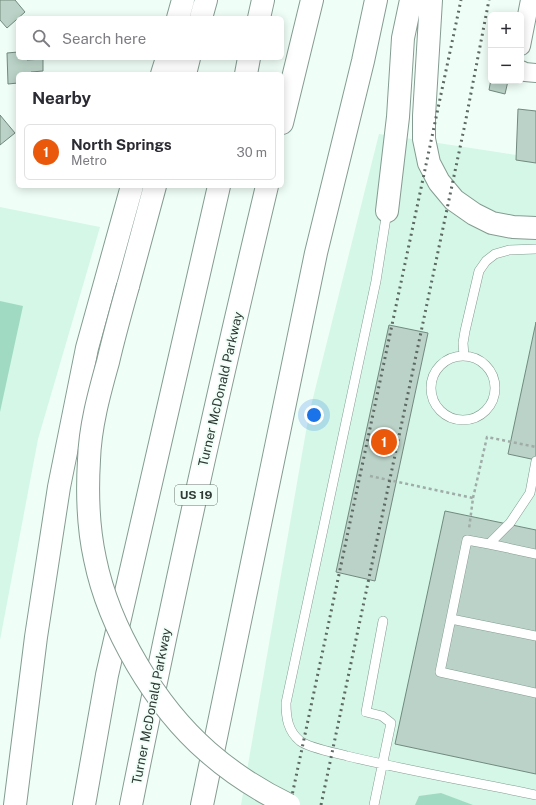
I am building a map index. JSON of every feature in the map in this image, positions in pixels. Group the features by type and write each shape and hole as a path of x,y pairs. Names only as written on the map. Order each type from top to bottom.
{"highway":[{"path":"179,16 183,0"},
{"path":"202,16 206,0"},
{"path":"259,16 263,0"},
{"path":"284,115 312,0"},
{"path":"202,805 316,253 363,61 376,0"},
{"path":"387,211 398,117 404,38 411,0"},
{"path":"431,0 424,116 424,139 429,163 439,182 454,200 474,214 492,223 513,227 536,228"},
{"path":"163,72 166,60"},
{"path":"186,72 189,60"},
{"path":"246,72 249,60"},
{"path":"15,805 36,637 59,487 87,348 131,188"},
{"path":"154,188 100,391 93,424 89,458 88,491 90,526 95,560 104,593 115,622 129,651 161,702 184,729 208,752 238,775 267,794 289,805"},
{"path":"84,805 107,675 219,188"},
{"name":"Turner McDonald Parkway","path":"131,805 176,586 225,365 267,188"}],"street":[{"path":"524,31 530,0"},
{"path":"524,72 536,73"}],"lane":[{"path":"387,211 376,281 286,703 286,717 291,732 301,742 316,748 383,764 536,795"},
{"path":"464,356 463,343 465,331 479,271 486,261 496,254 509,250 536,249"},
{"path":"464,356 474,358 484,363 491,372 495,382 495,394 490,405 482,413 472,418 461,420 442,413 435,404 431,394 431,382 436,371 443,362 453,357 464,356"},
{"path":"489,544 510,523 533,494 536,461"},
{"path":"536,554 467,540 440,672 536,693"},
{"path":"451,619 536,636"},
{"path":"374,805 391,724 382,716 366,712 383,621"}],"path":[{"path":"467,540 473,498 487,436 536,446"},
{"path":"370,476 473,498"}],"shaded area":[{"path":"379,134 536,158 536,805 241,805 309,414"},
{"path":"0,207 100,227 38,439 0,640"},
{"path":"0,301 23,306 0,412"},
{"path":"441,793 473,805 415,805 419,796"}],"building":[{"path":"0,0 15,0 25,12 20,16 16,16 16,20 7,28 0,20"},
{"path":"16,52 16,60 43,60 43,71 16,72 16,83 8,84 7,53"},
{"path":"490,84 507,84 505,94 489,90"},
{"path":"518,109 536,111 536,163 516,160"},
{"path":"0,115 15,133 0,145"},
{"path":"536,322 536,460 508,454"},
{"path":"389,325 428,333 375,581 336,572"},
{"path":"445,511 536,530 536,774 395,744"}],"railway":[{"path":"290,805 461,0"},
{"path":"321,805 465,124 489,0"}],"place":[{"name":"North Springs","path":"384,442"}]}
